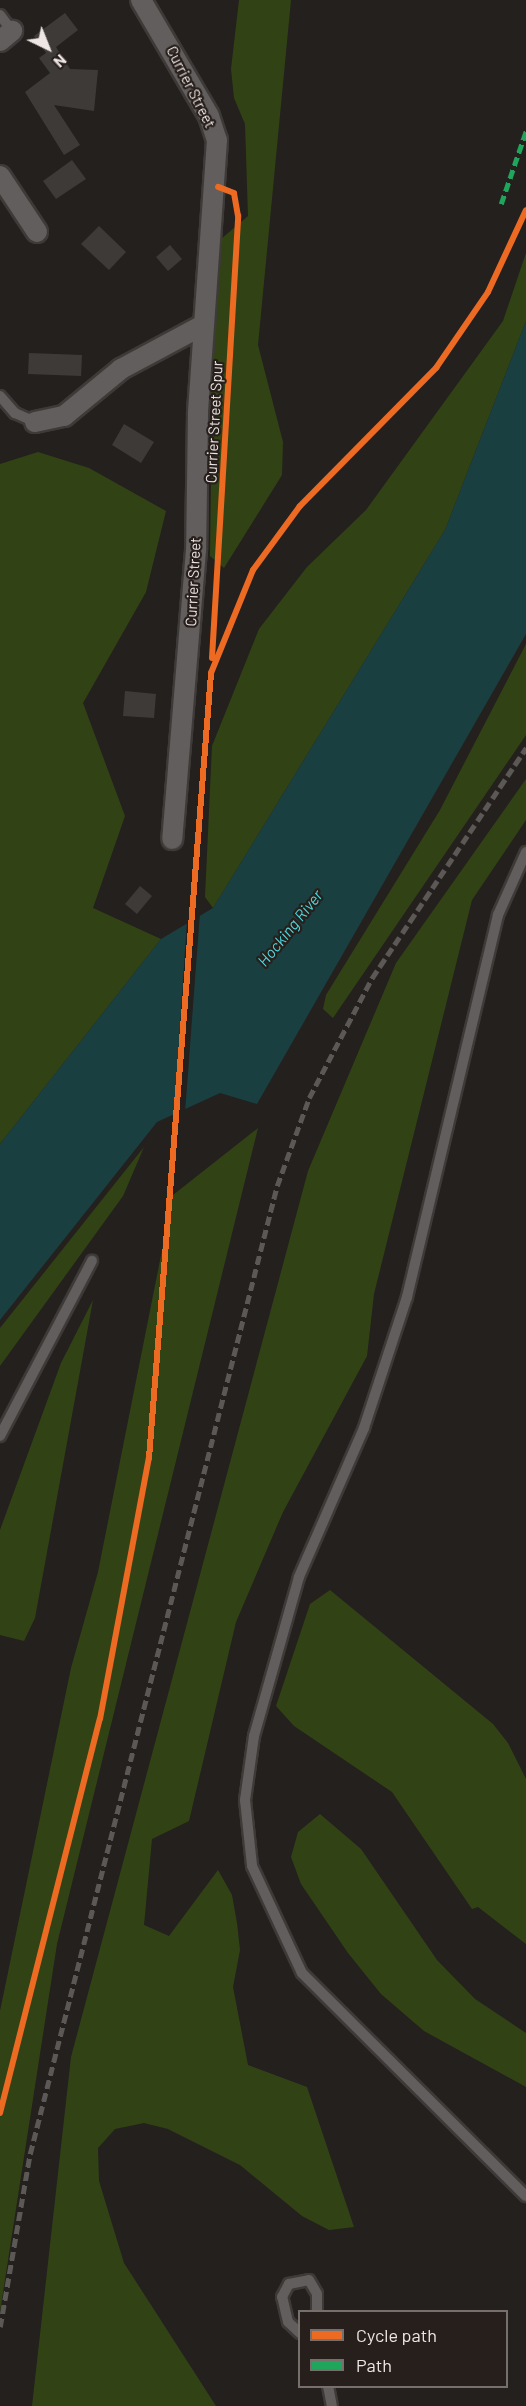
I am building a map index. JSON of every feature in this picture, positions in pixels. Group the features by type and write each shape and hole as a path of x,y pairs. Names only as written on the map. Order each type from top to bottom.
{"street":[{"name":"Currier Street","path":"141,0 209,116 217,140 218,187 202,325 196,550 172,839"},
{"path":"0,177 37,232"},
{"path":"35,422 64,416 121,369 202,325"}],"lane":[{"path":"0,15 6,36"},
{"path":"0,396 15,413 35,422"},
{"path":"526,852 498,915 407,1297 364,1428 299,1577 254,1736 245,1800 252,1866 302,1973 526,2196"},
{"path":"0,1436 92,1261"},
{"path":"298,2331 288,2322 282,2297 289,2284 309,2280 318,2294 317,2310"},
{"path":"328,2388 332,2406"}],"green space":[{"path":"239,0 291,0 258,345 283,442 282,475 224,568 210,556 214,245 248,216 245,124 234,98 231,69"},
{"path":"526,253 526,321 445,530 213,908 205,897 212,746 259,629 307,567 366,510 503,321"},
{"path":"38,452 89,468 166,511 146,592 83,703 125,816 93,908 161,939 0,1144 0,464"},
{"path":"526,644 526,735 333,1018 323,1009 326,995 440,810"},
{"path":"526,779 526,820 472,900 374,1294 367,1356 283,1512 236,1622 189,1821 152,1839 144,1925 169,1936 218,1870 232,1895 237,1923 240,1950 233,1987 248,2065 307,2087 354,2227 329,2230 302,2216 240,2165 168,2129 144,2123 115,2129 98,2148 99,2181 124,2263 216,2406 32,2406 71,2057 308,1171 396,963"},
{"path":"258,1128 57,1944 0,2312 0,2011 71,1668 98,1572 173,1195"},
{"path":"144,1147 123,1196 0,1366 0,1328"},
{"path":"93,1300 35,1618 24,1641 0,1635 0,1530 61,1363"},
{"path":"330,1590 493,1724 508,1743 526,1779 526,1944 478,1907 472,1909 392,1792 294,1726 276,1706 310,1604"},
{"path":"320,1814 361,1849 437,1960 475,1999 526,2033 526,2087 424,2031 381,1994 348,1953 301,1884 291,1857 298,1832"}],"water":[{"name":"Hocking River","path":"526,321 526,634 257,1104 220,1093 157,1122 0,1320 0,1144 161,939 213,908 445,530"}],"pier":[{"path":"200,913 185,1113 174,1118 187,920"}],"building":[{"path":"65,13 78,30 56,47 70,69 98,70 94,111 54,105 80,145 64,155 25,92 50,73 39,58 46,53 34,36"},
{"path":"72,160 86,179 56,199 43,181"},
{"path":"99,226 126,252 109,270 81,244"},
{"path":"170,245 182,259 168,271 156,257"},
{"path":"29,353 82,355 81,376 28,374"},
{"path":"124,424 154,442 141,463 112,445"},
{"path":"125,691 156,694 154,718 123,716"},
{"path":"140,886 152,896 137,914 125,904"}],"railway":[{"path":"0,2327 30,2154 277,1186 309,1098 372,978 526,748"}],"marked path":[{"path":"501,204 526,131"}],"cycle path":[{"name":"Currier Street Spur","path":"212,658 238,216 234,193 218,187"},
{"path":"0,2113 100,1719 149,1458 211,673 253,570 300,506 436,368 488,292 526,210"}]}
